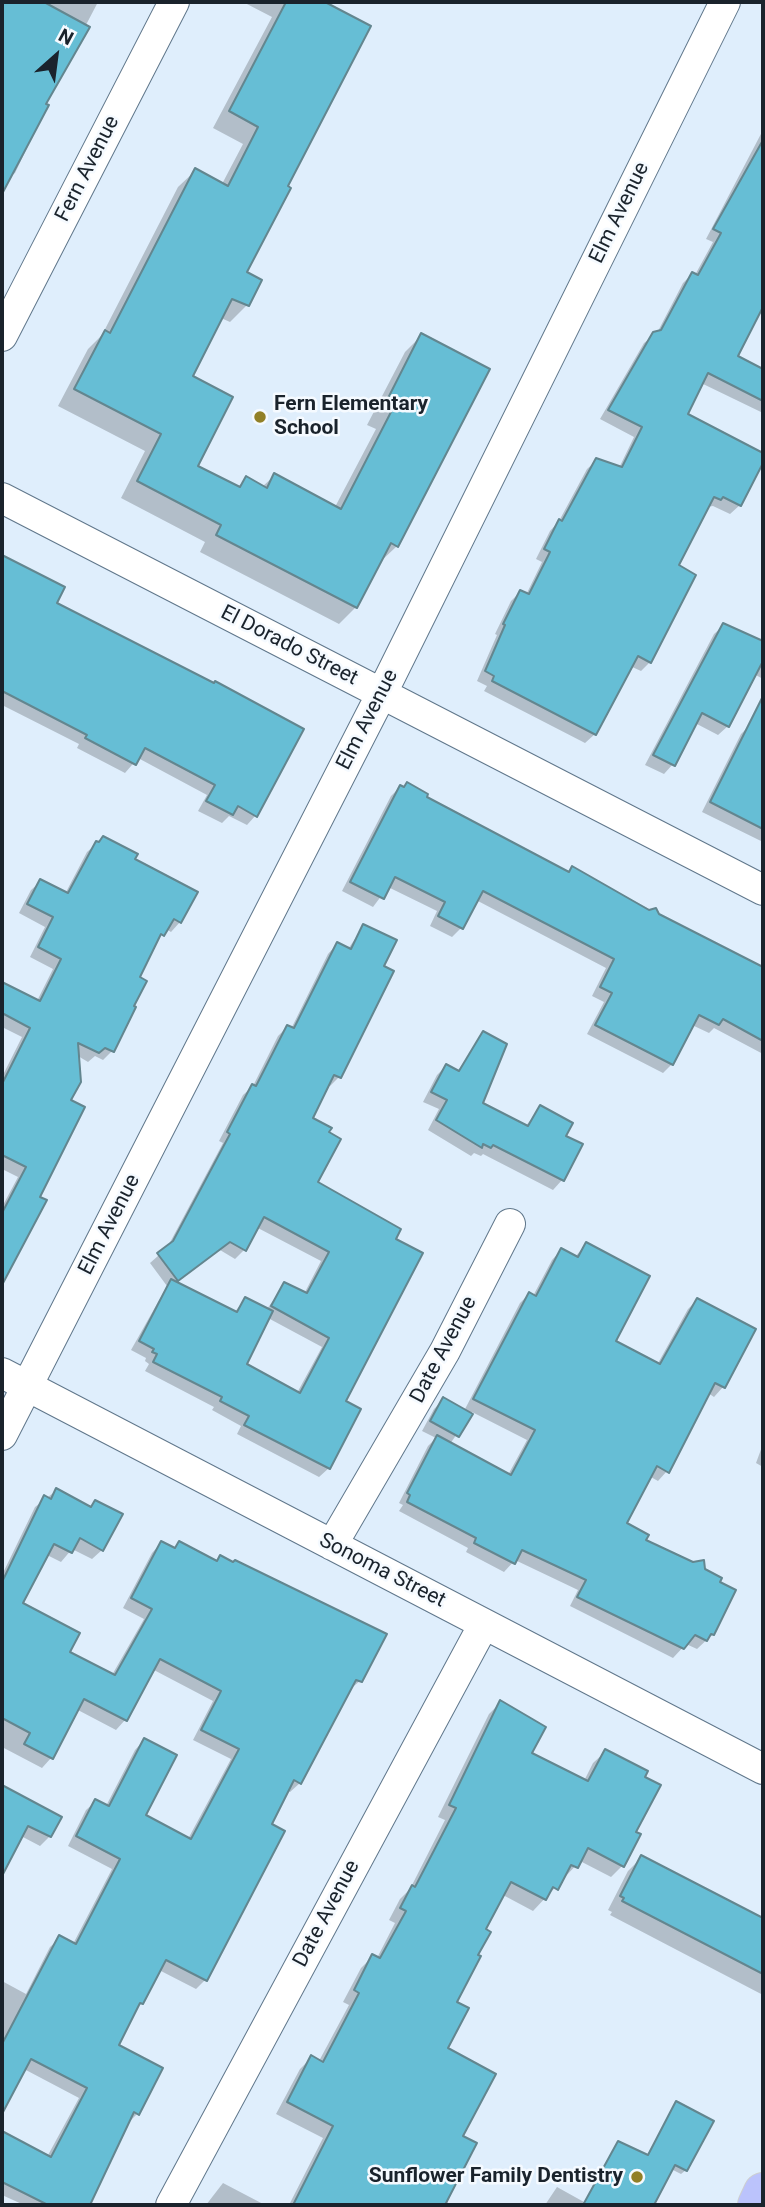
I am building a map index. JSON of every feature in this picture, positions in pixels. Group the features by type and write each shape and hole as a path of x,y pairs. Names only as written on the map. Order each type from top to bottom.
{"main road":[{"path":"757,2205 763,2192"}],"street":[{"name":"Fern Avenue","path":"2,336 174,2"},
{"name":"Elm Avenue","path":"2,1435 15,1380 382,693 725,2"},
{"name":"El Dorado Street","path":"2,498 763,890"},
{"name":"Date Avenue","path":"332,1545 445,1352 510,1224"},
{"name":"Sonoma Street","path":"15,1380 763,1769"},
{"name":"Date Avenue","path":"171,2205 484,1624"}],"building":[{"path":"2,2 44,2 90,27 46,104 49,105 2,194"},
{"path":"286,2 325,2 371,26 247,272 262,280 249,306 232,299 193,376 233,397 198,466 240,487 246,476 267,488 274,473 341,509 391,412 383,408 421,333 490,369 398,547 391,543 357,608 216,535 221,525 137,481 161,434 74,389 105,330 110,333 195,168 228,186 258,127 229,111"},
{"path":"763,140 763,307 738,356 763,369 763,401 708,373 688,414 763,453 763,463 741,506 723,497 721,500 714,497 679,565 696,575 651,663 638,656 596,735 492,681 494,676 485,671 505,625 503,624 520,590 529,594 550,552 544,549 596,458 622,467 642,427 608,410 653,332 661,330 692,272 698,275 721,233 713,229"},
{"path":"2,555 65,587 57,603 214,683 215,681 304,729 257,817 238,806 233,815 206,801 215,785 145,748 136,765 85,738 87,735 2,691"},
{"path":"723,623 763,641 763,661 729,727 702,713 675,766 653,755"},
{"path":"763,696 763,829 710,802"},
{"path":"407,782 428,794 427,797 569,872 572,866 649,910 656,908 659,914 763,967 763,1041 723,1019 719,1025 699,1015 673,1065 595,1025 612,993 600,987 614,959 483,891 463,929 438,916 445,902 395,877 384,899 350,882 400,785 404,787"},
{"path":"103,836 138,854 135,859 198,892 181,923 174,919 164,936 161,934 140,977 147,981 114,1052 105,1048 99,1053 78,1043 81,1082 71,1100 85,1107 40,1197 47,1200 2,1285 2,1213 26,1167 2,1155 2,1084 30,1028 2,1013 2,982 40,1001 61,959 38,947 53,917 27,904 40,879 68,893 96,841 99,842"},
{"path":"363,924 397,940 384,966 394,971 341,1078 334,1075 313,1118 332,1128 329,1132 341,1139 318,1182 401,1229 396,1239 423,1253 346,1401 361,1409 330,1469 244,1425 249,1416 220,1401 222,1397 153,1362 157,1354 152,1352 154,1349 139,1341 171,1279 237,1312 245,1297 273,1311 247,1364 300,1393 329,1338 271,1306 284,1282 307,1293 329,1252 264,1217 246,1251 230,1242 178,1281 157,1253 173,1241 230,1134 227,1132 252,1084 256,1086 287,1025 294,1028 337,942 351,949"},
{"path":"483,1031 507,1044 483,1103 528,1126 540,1105 573,1123 566,1136 583,1144 564,1181 493,1145 491,1148 483,1144 482,1148 436,1120 447,1100 431,1092 446,1064 459,1071"},
{"path":"586,1242 650,1276 616,1341 660,1364 697,1298 756,1329 725,1388 715,1383 669,1473 657,1466 627,1523 649,1535 646,1540 693,1562 704,1560 705,1569 722,1578 720,1582 736,1590 714,1635 711,1634 707,1641 695,1635 684,1649 577,1597 586,1580 522,1550 515,1564 474,1543 476,1538 407,1502 410,1495 407,1493 437,1435 511,1475 535,1430 473,1399 529,1292 536,1296 561,1248 578,1257"},
{"path":"443,1397 473,1414 459,1437 430,1421"},
{"path":"56,1488 91,1507 95,1500 123,1514 103,1551 80,1538 72,1553 54,1544 23,1603 80,1633 70,1652 115,1675 152,1609 131,1598 161,1541 175,1548 179,1541 217,1561 220,1555 233,1562 235,1560 387,1634 362,1682 356,1680 301,1784 294,1780 272,1824 285,1831 207,1981 166,1960 143,2004 140,2003 119,2045 163,2068 139,2115 134,2112 90,2205 48,2205 2,2182 2,2131 51,2157 87,2088 31,2059 2,2114 2,2044 59,1935 76,1944 120,1859 76,1836 95,1799 109,1806 144,1738 177,1755 146,1815 191,1839 239,1749 201,1730 221,1691 160,1659 127,1721 84,1699 53,1759 24,1744 30,1733 2,1718 2,1582 44,1495 51,1499"},
{"path":"500,1700 546,1727 532,1753 588,1781 605,1749 648,1771 645,1777 661,1785 636,1832 641,1834 624,1867 588,1848 578,1868 571,1865 558,1890 553,1887 546,1900 511,1882 486,1929 491,1932 457,2002 469,2008 448,2048 496,2074 463,2136 477,2143 445,2205 293,2205 333,2126 287,2102 311,2055 323,2062 359,1993 354,1990 372,1954 380,1958 406,1911 400,1908 412,1885 415,1887 456,1808 449,1805"},
{"path":"2,1785 62,1817 51,1837 28,1826 2,1876"},
{"path":"641,1855 763,1918 763,1974 622,1901 624,1898 620,1896"},
{"path":"676,2101 714,2121 687,2171 675,2165 654,2205 583,2205 618,2141 648,2155"}],"place":[{"name":"Fern Elementary School","path":"260,417"},
{"name":"Sunflower Family Dentistry","path":"637,2177"}]}
